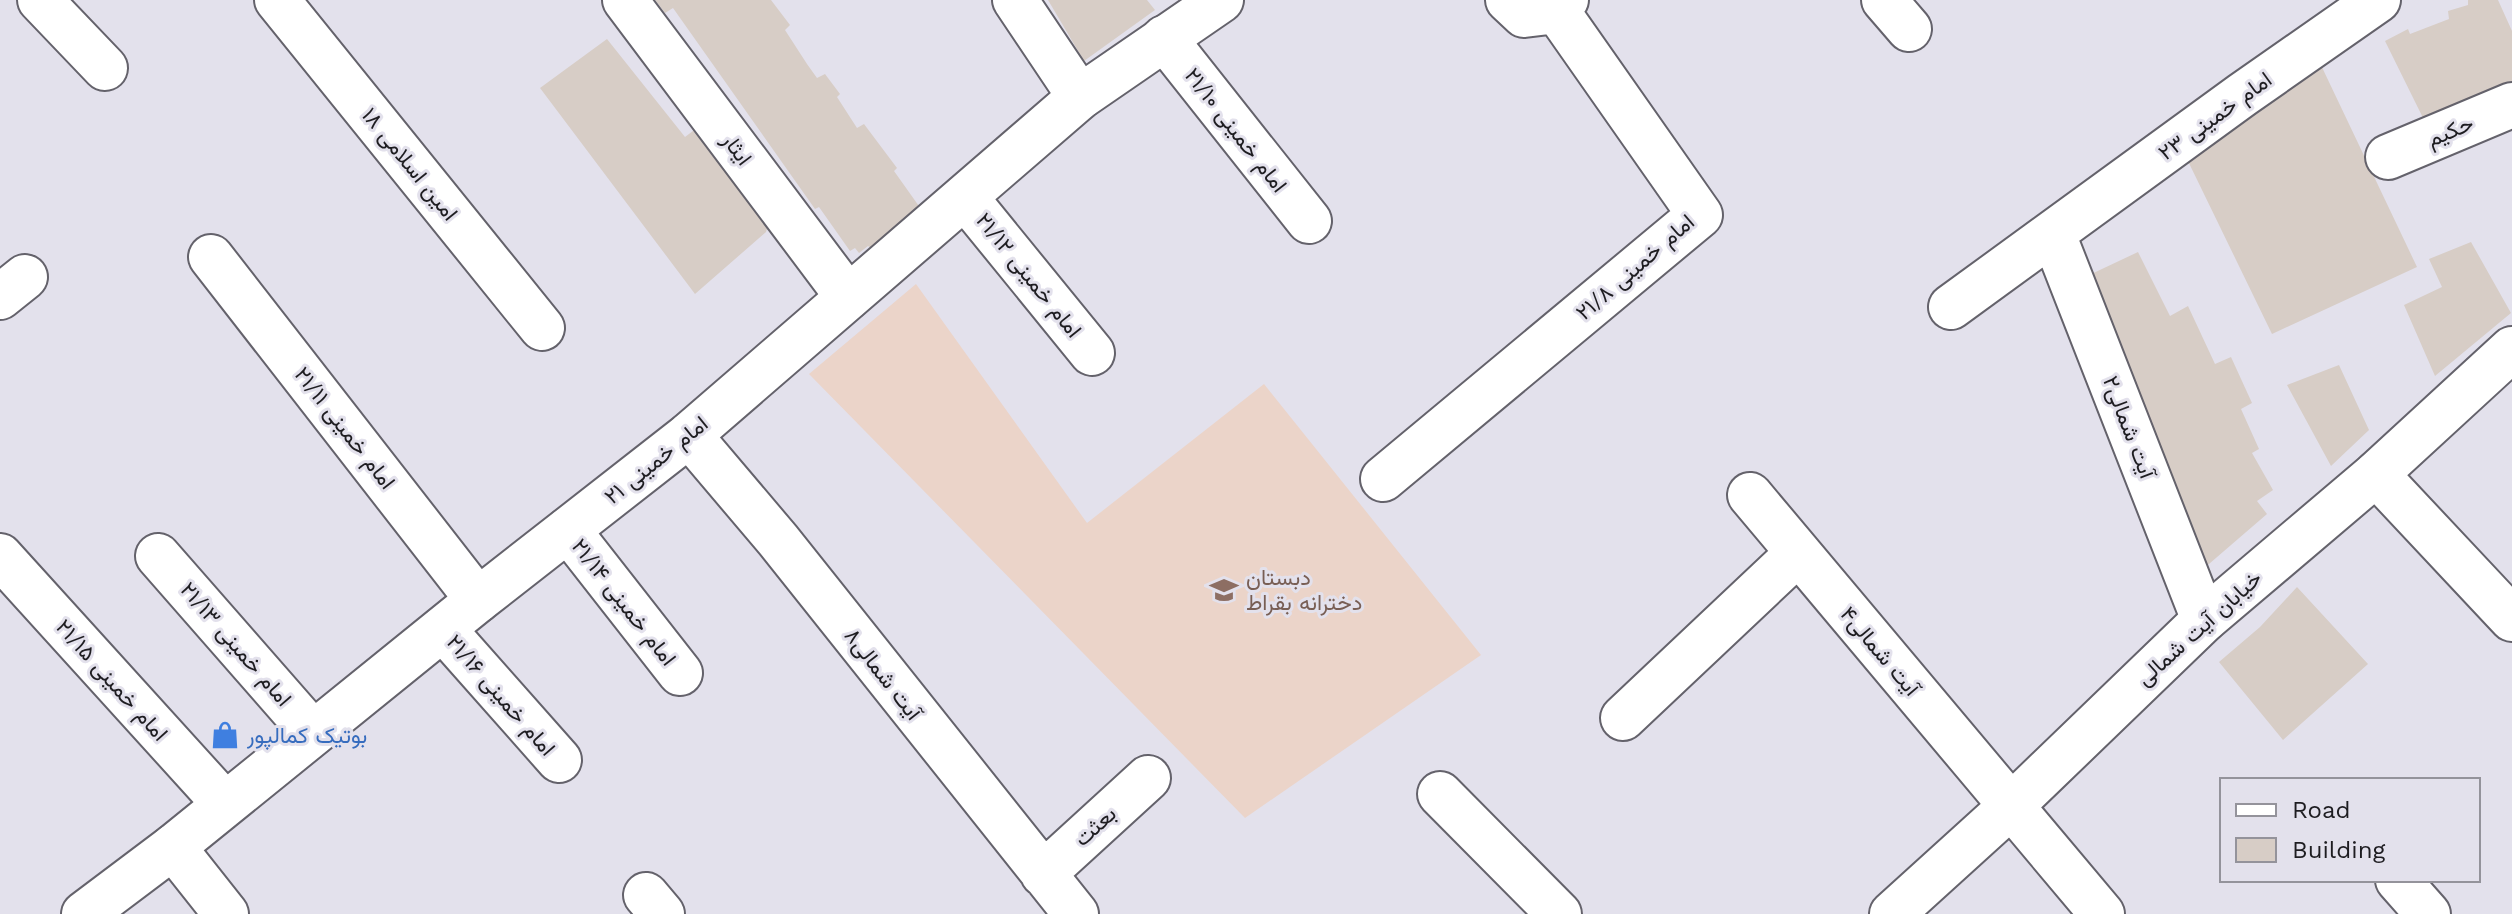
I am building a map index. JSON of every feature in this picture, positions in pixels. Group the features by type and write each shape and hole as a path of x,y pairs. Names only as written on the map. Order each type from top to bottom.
{"street":[{"path":"40,0 105,68"},
{"name":"امین اسلامی ۱۸","path":"277,0 542,328"},
{"name":"ایثار","path":"625,0 848,297"},
{"path":"1015,0 1080,97"},
{"path":"1508,0 1524,15 1562,5"},
{"name":"امام خمینی ۲۳","path":"1951,307 2378,0"},
{"name":"امام خمینی ۲۱","path":"84,914 173,847 478,600 689,435 1080,97 1212,2"},
{"name":"امام خمینی ۲۱/۸","path":"1383,479 1700,215 1562,5"},
{"name":"امام خمینی ۲۱/۱۰","path":"1164,38 1309,221"},
{"name":"حکیم","path":"2388,157 2512,105"},
{"name":"امام خمینی ۲۱/۱۲","path":"965,197 1092,353"},
{"name":"آیت شمالی۲","path":"2053,234 2204,620"},
{"name":"امام خمینی ۲۱/۱۱","path":"211,257 478,600"},
{"name":"خیابان آیت شمالی","path":"1892,914 2010,807 2204,620 2376,474 2512,349"},
{"name":"آیت شمالی۸","path":"689,435 778,540 1076,914"},
{"path":"2376,474 2512,619"},
{"name":"آیت شمالی۴","path":"1750,495 2102,914"},
{"name":"امام خمینی ۲۱/۱۴","path":"568,530 680,673"},
{"path":"1623,718 1798,553"},
{"name":"امام خمینی ۲۱/۱۵","path":"0,556 225,804"},
{"name":"امام خمینی ۲۱/۱۳","path":"158,556 313,733"},
{"name":"امام خمینی ۲۱/۱۶","path":"443,629 559,760"},
{"name":"بعثت","path":"1043,874 1148,778"},
{"path":"1440,794 1559,914"},
{"path":"173,847 226,914"},
{"path":"2400,882 2428,914"}],"shaded area":[{"name":"دبستان دخترانه بقراط","path":"916,284 1087,523 1264,384 1481,655 1245,818 809,374"}],"building":[{"path":"655,0 771,0 790,25 785,30 817,78 825,74 840,94 837,97 857,128 864,124 897,168 894,171 921,209 871,248 868,246 859,253 855,248 850,251 819,207 815,209 673,8 665,13"},
{"path":"1048,0 1147,0 1155,10 1084,61"},
{"path":"2468,0 2498,0 2512,31 2512,85 2426,124 2385,41 2408,29 2410,34 2449,19 2448,11 2468,5"},
{"path":"607,39 685,137 706,121 771,216 766,232 695,294 540,88"},
{"path":"2319,61 2417,267 2272,334 2186,157"},
{"path":"2471,242 2511,313 2435,376 2404,305 2442,287 2429,259"},
{"path":"2138,252 2170,316 2188,306 2215,364 2231,357 2252,403 2241,409 2259,449 2252,453 2273,490 2257,501 2267,514 2202,570 2085,277"},
{"path":"2339,365 2369,430 2331,466 2287,385"},
{"path":"2297,587 2368,664 2283,740 2219,662 2260,627"}],"place":[{"name":"دبستان دخترانه بقراط","path":"1224,590"},
{"name":"بوتیک کمالپور","path":"225,735"}]}
